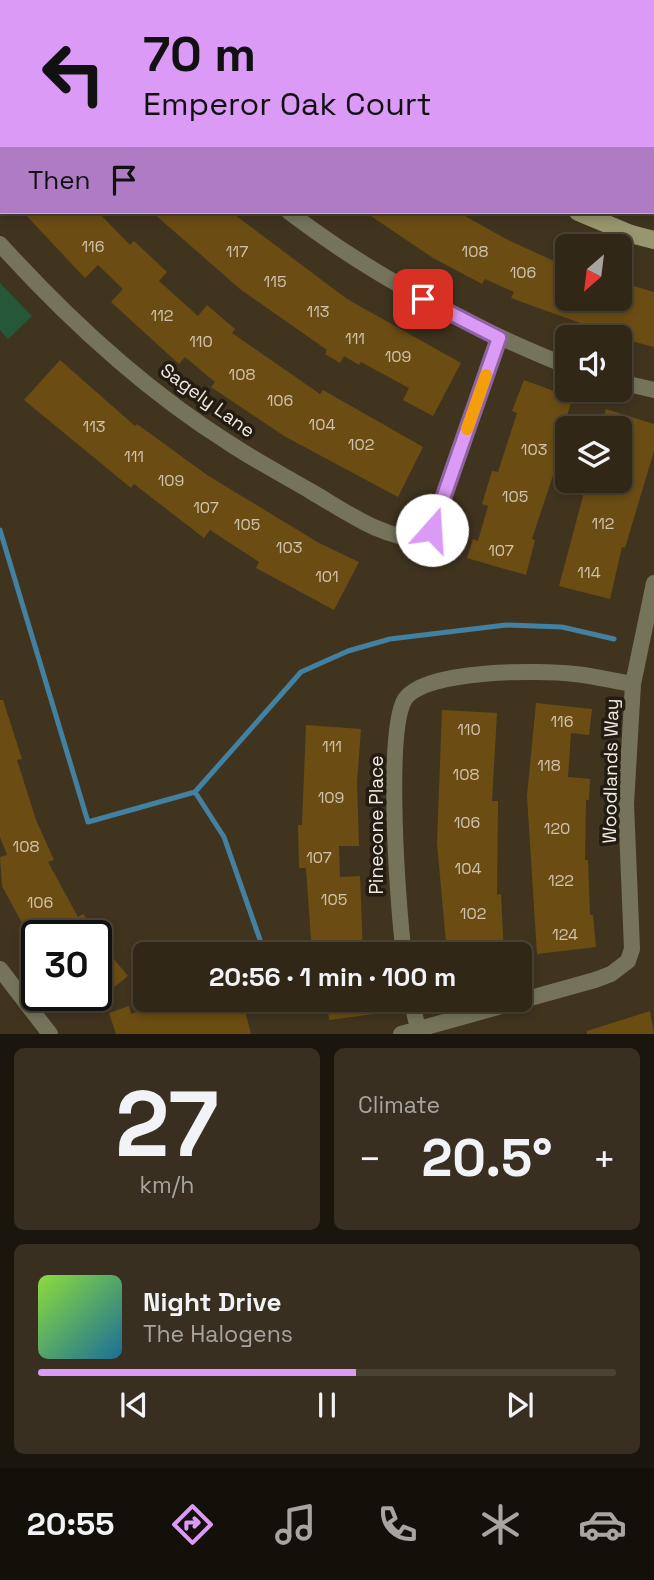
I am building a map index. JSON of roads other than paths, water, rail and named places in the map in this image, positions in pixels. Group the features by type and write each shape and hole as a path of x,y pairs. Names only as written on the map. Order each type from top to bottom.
{"main road":[{"path":"583,214 631,234 654,240"}],"street":[{"path":"292,214 371,270 499,338 555,361"},
{"name":"Sagely Lane","path":"0,244 93,336 167,399 229,443 347,512 396,536 424,538 432,530 499,338"},
{"path":"632,385 654,390"},
{"name":"Woodlands Way","path":"418,1029 595,980 611,974 628,961 632,950 632,926 626,804 633,684 654,583"},
{"name":"Pinecone Place","path":"402,942 398,911 395,802 398,715 406,697 426,683 448,677 495,674 574,674 633,684"},
{"path":"0,969 50,1034"},
{"path":"401,1034 418,1029 414,1012"}],"waterway":[{"path":"0,530 88,822 195,792 301,672 348,651 390,639 506,625 562,627 614,639"},
{"path":"195,792 224,837 261,942"}]}
